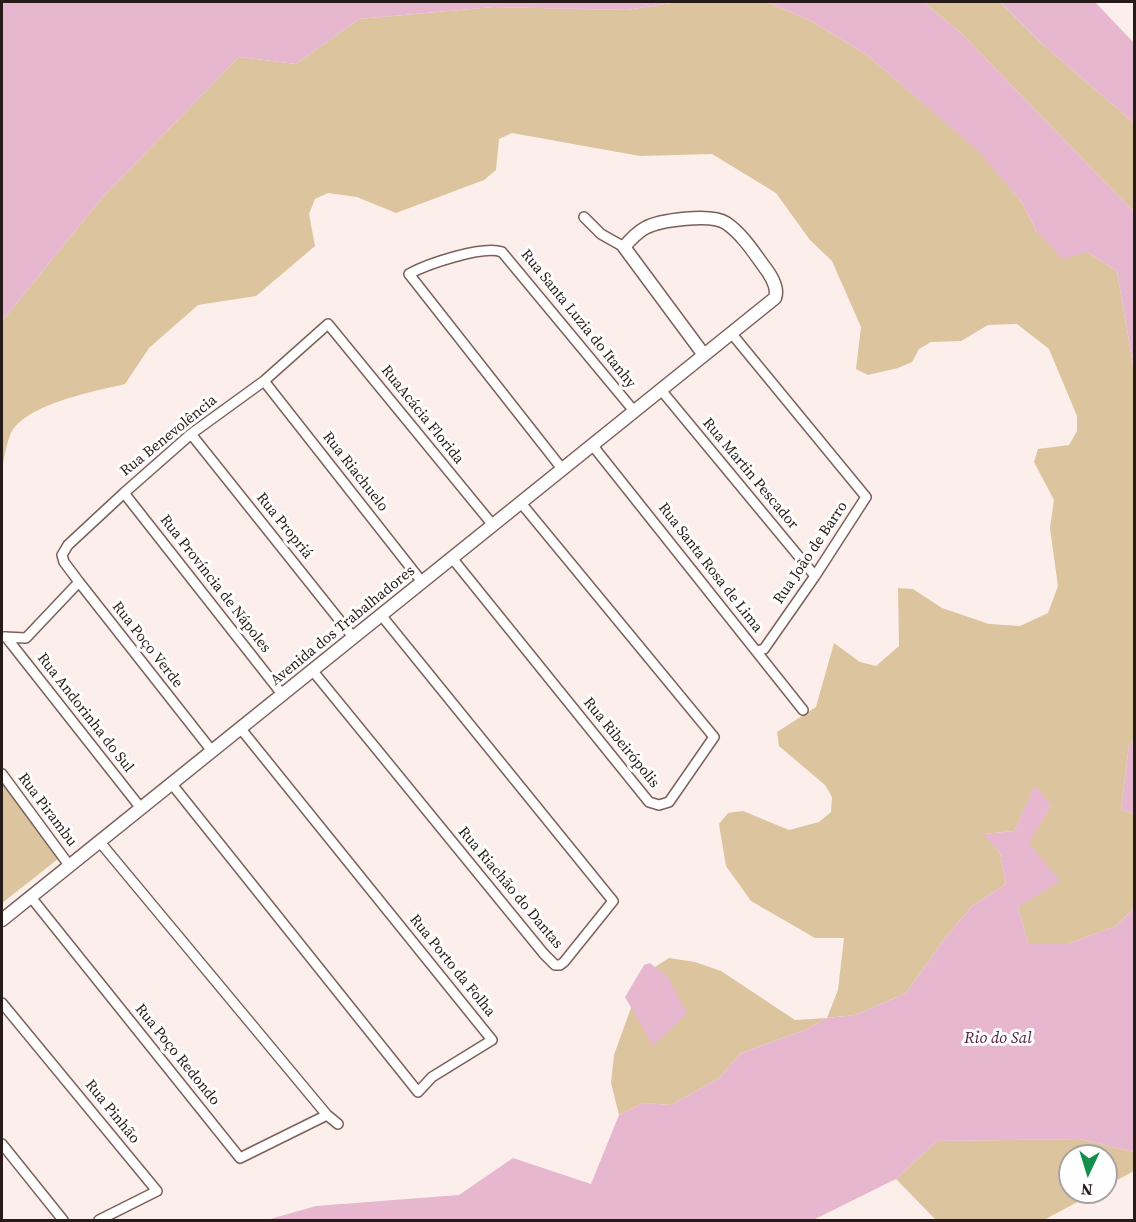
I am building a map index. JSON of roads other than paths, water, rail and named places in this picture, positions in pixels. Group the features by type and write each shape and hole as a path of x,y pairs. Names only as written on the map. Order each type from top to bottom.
{"street":[{"path":"584,218 601,234 624,247 704,355"},
{"name":"Avenida dos Trabalhadores","path":"2,920 776,297 776,291 765,267 728,224 719,220 669,222 646,227 624,247"},
{"name":"Rua Santa Luzia do Itanhy","path":"563,470 409,274 439,261 495,250 506,255 634,411"},
{"name":"Rua Benevolência","path":"62,555 65,549 124,493 191,434 264,381 328,324"},
{"name":"RuaAcácia Florida","path":"328,324 492,524"},
{"name":"Rua João de Barro","path":"732,334 866,497 764,649 756,651"},
{"name":"Rua Riachuelo","path":"264,381 422,582"},
{"name":"Rua Martin Pescador","path":"662,390 815,576"},
{"name":"Rua Propriá","path":"191,434 353,637"},
{"name":"Rua Santa Rosa de Lima","path":"593,446 803,710"},
{"name":"Rua Província de Nápoles","path":"124,493 282,694"},
{"name":"Rua Ribeirópolis","path":"452,558 649,802 659,805 669,802 714,737 521,503"},
{"name":"Rua Poço Verde","path":"62,555 64,562 79,582 212,751"},
{"path":"4,637 26,638 79,582"},
{"name":"Rua Riachão do Dantas","path":"312,670 544,954 555,965 564,962 613,902 381,615"},
{"name":"Rua Andorinha do Sul","path":"4,637 140,807"},
{"name":"Rua Porto da Folha","path":"171,783 418,1092 432,1077 492,1040 241,729"},
{"name":"Rua Pirambu","path":"2,774 69,865"},
{"path":"99,841 327,1115 338,1124"},
{"name":"Rua Poço Redondo","path":"30,896 240,1158 327,1115"},
{"name":"Rua Pinhão","path":"2,1003 157,1191 99,1221"},
{"path":"2,1144 63,1221"}],"water":[{"path":"2,2 678,2 627,10 493,7 359,19 296,64 239,57 102,198 2,321"},
{"path":"767,2 923,2 959,31 1134,212 1134,371 1117,271 1087,252 1063,259 1037,232 1021,201 978,151 867,55 813,22"},
{"path":"1000,2 1095,2 1134,43 1134,123 1041,43"},
{"path":"1134,740 1134,814 1121,809 1129,745"},
{"name":"Rio do Sal","path":"1035,785 1051,805 1029,843 1060,881 1018,907 1028,943 1070,943 1116,926 1134,908 1134,1152 1118,1148 1118,1144 1101,1144 1080,1139 937,1141 896,1179 813,1220 267,1220 316,1206 459,1195 513,1158 591,1184 619,1115 643,1103 671,1105 718,1079 741,1053 805,1030 827,1018 855,1015 906,993 945,938 972,906 1006,884 1000,853 983,834 1014,831"},
{"path":"650,963 668,977 687,1013 653,1046 625,997 644,965"}]}
